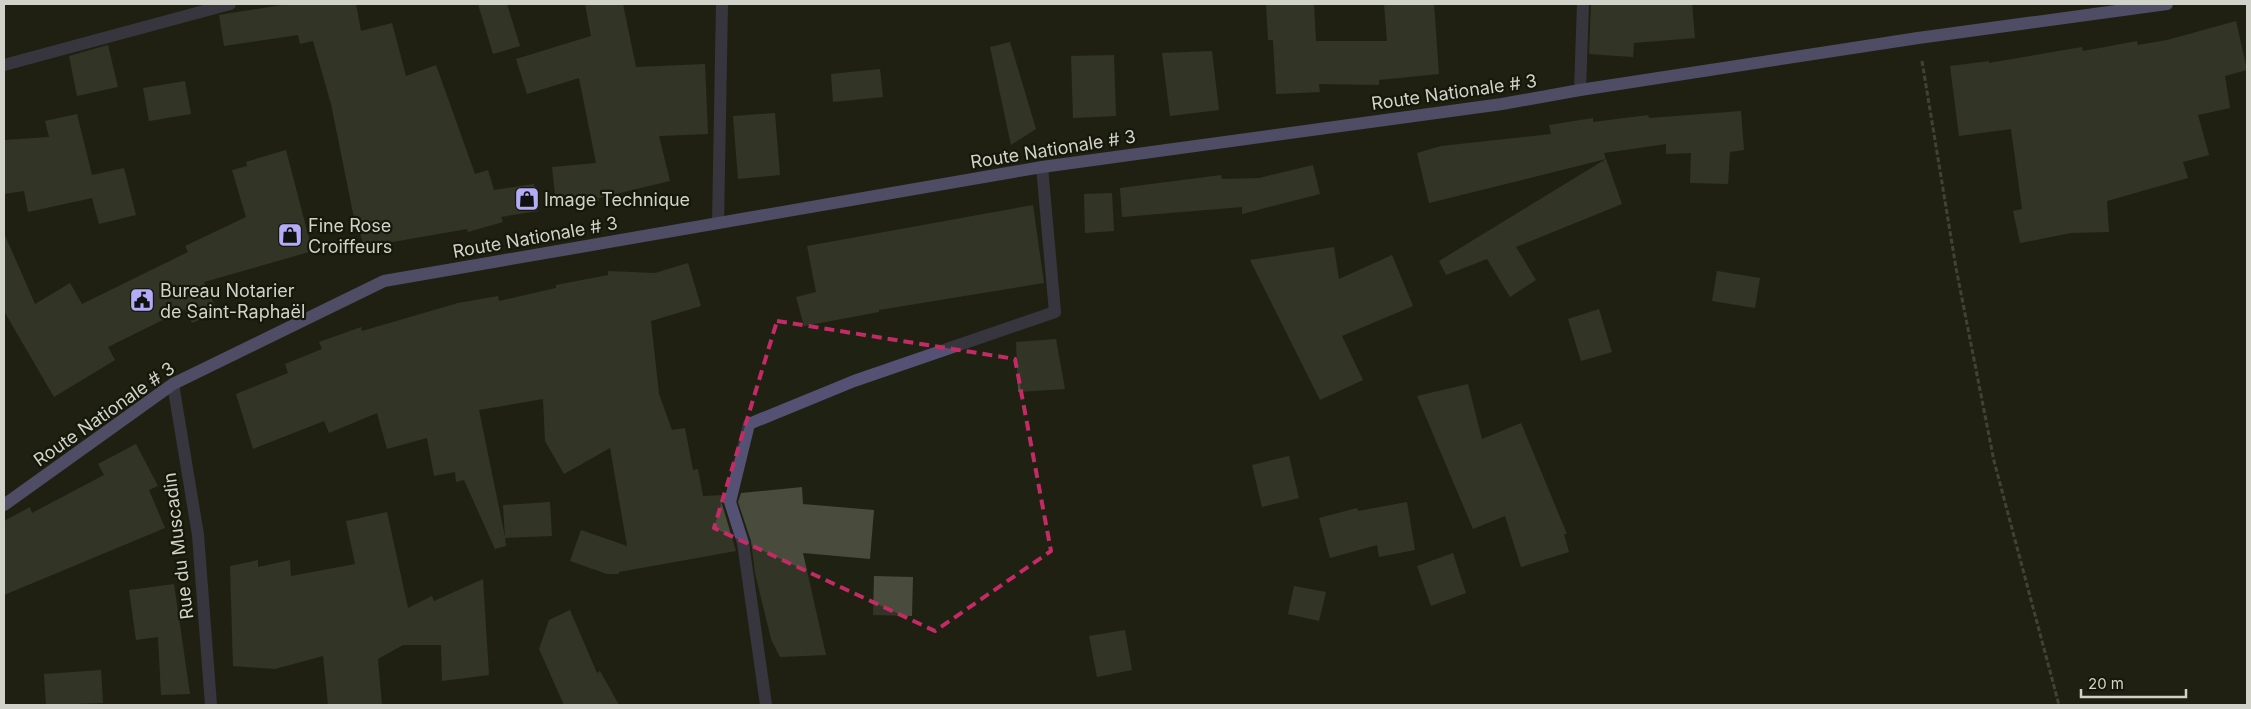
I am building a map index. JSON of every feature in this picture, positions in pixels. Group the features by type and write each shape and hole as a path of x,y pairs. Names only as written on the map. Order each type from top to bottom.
{"main road":[{"name":"Route Nationale # 3","path":"4,505 173,384 384,281 1042,167 1502,104 1580,90 1918,38 2167,4"}],"street":[{"path":"4,65 230,4"},
{"path":"718,223 722,4"},
{"path":"1580,90 1583,4"},
{"path":"766,705 743,543 730,502 748,424 854,381 1055,312 1042,167"},
{"name":"Rue du Muscadin","path":"173,384 198,535 211,705"}],"path":[{"path":"1918,38 1956,268 1994,461 2059,705"}],"highlighted area":[{"path":"777,321 1015,359 1051,551 935,631 714,528"}],"building":[{"path":"288,4 356,4 361,31 392,23 406,76 436,65 475,174 488,170 494,190 534,184 538,211 501,217 503,222 468,232 467,229 364,247 360,233 357,233 331,104 313,41 300,44 298,35 224,46 219,15"},
{"path":"478,4 507,4 520,46 493,54"},
{"path":"585,4 623,4 636,67 705,64 708,134 659,136 670,181 599,198 599,201 556,205 552,167 596,163 579,78 527,94 516,59 591,36"},
{"path":"1266,4 1314,4 1316,41 1387,41 1384,4 1434,4 1439,74 1379,80 1379,85 1319,84 1320,92 1276,94 1273,40 1268,40"},
{"path":"1591,4 1692,4 1695,38 1634,43 1633,57 1589,54"},
{"path":"2236,21 2247,70 2225,76 2230,108 2198,115 2209,155 2183,162 2188,178 2107,201 2109,232 2071,233 2020,243 2013,211 2022,209 2011,129 1959,136 1950,66 1989,61 1989,63 2082,47 2083,51 2137,41 2138,45 2167,40"},
{"path":"1010,42 1036,129 1011,145 990,47"},
{"path":"108,45 118,87 77,96 69,56"},
{"path":"1212,51 1219,110 1170,116 1162,53"},
{"path":"1114,55 1116,116 1073,118 1071,56"},
{"path":"880,69 883,97 833,102 831,74"},
{"path":"185,81 191,114 149,121 143,88"},
{"path":"1741,111 1744,150 1730,152 1728,184 1690,183 1691,153 1666,154 1666,144 1604,153 1606,159 1429,203 1417,153 1441,146 1551,134 1549,125 1593,118 1593,122 1648,115 1649,118"},
{"path":"775,113 780,175 738,179 733,116"},
{"path":"77,114 92,175 124,168 136,215 99,224 92,198 28,212 24,191 4,194 4,140 49,137 45,121"},
{"path":"286,150 311,246 307,247 309,252 204,282 218,312 192,323 185,309 108,347 115,360 54,397 4,311 4,233 35,304 70,283 82,304 188,252 185,246 246,217 232,170 247,166 246,162"},
{"path":"1606,159 1622,204 1516,247 1536,280 1510,297 1487,259 1446,275 1439,261"},
{"path":"1313,165 1320,194 1242,214 1242,207 1122,217 1120,188 1221,175 1222,179 1259,178"},
{"path":"1112,193 1114,231 1085,233 1084,194"},
{"path":"1033,205 1044,283 879,310 879,312 804,326 796,297 816,292 807,246"},
{"path":"1334,247 1339,279 1392,255 1413,306 1342,336 1363,380 1320,400 1250,260"},
{"path":"688,263 701,306 651,321 659,394 672,430 685,428 693,470 698,469 703,496 723,495 722,504 736,551 619,572 619,574 607,574 570,561 581,530 627,546 610,448 564,474 545,441 543,399 479,410 505,537 503,505 550,502 552,536 505,538 506,546 495,549 464,480 456,482 455,472 434,476 427,438 387,449 377,413 329,433 324,421 253,449 236,394 288,373 285,364 322,349 319,342 361,327 362,331 458,303 498,296 499,301 556,288 556,285 608,275 608,271 655,273"},
{"path":"1717,271 1760,278 1755,308 1712,301"},
{"path":"1599,309 1612,352 1581,361 1568,319"},
{"path":"1056,339 1065,389 1018,392 1016,342"},
{"path":"1468,384 1482,439 1521,423 1567,534 1564,534 1569,552 1521,567 1505,516 1473,529 1417,396"},
{"path":"136,444 158,486 149,490 165,528 4,595 4,521 30,507 32,513 104,475 98,464"},
{"path":"1289,456 1299,498 1262,507 1252,465"},
{"path":"802,487 803,504 874,510 870,559 803,553 826,655 780,657 771,639 755,573 751,541 738,502 741,493"},
{"path":"1407,502 1415,550 1379,557 1377,545 1330,558 1319,518 1357,508 1358,511"},
{"path":"387,512 408,608 432,596 434,601 483,579 489,675 442,681 441,645 403,645 378,659 382,705 328,705 323,656 275,669 233,666 230,566 258,560 258,567 290,560 291,576 355,564 346,521"},
{"path":"1453,553 1466,593 1431,606 1417,566"},
{"path":"874,576 913,577 912,616 873,615"},
{"path":"174,584 190,694 161,695 158,637 136,640 129,590"},
{"path":"1294,586 1326,592 1319,621 1288,614"},
{"path":"570,610 597,673 600,671 619,705 564,705 539,649 549,620"},
{"path":"1125,630 1132,670 1097,677 1089,636"},
{"path":"101,670 103,703 46,705 44,674"}],"place":[{"name":"Image Technique","path":"527,199"},
{"name":"Fine Rose Croiffeurs","path":"290,235"},
{"name":"Bureau Notarier de Saint-Raphaël","path":"142,300"}]}
